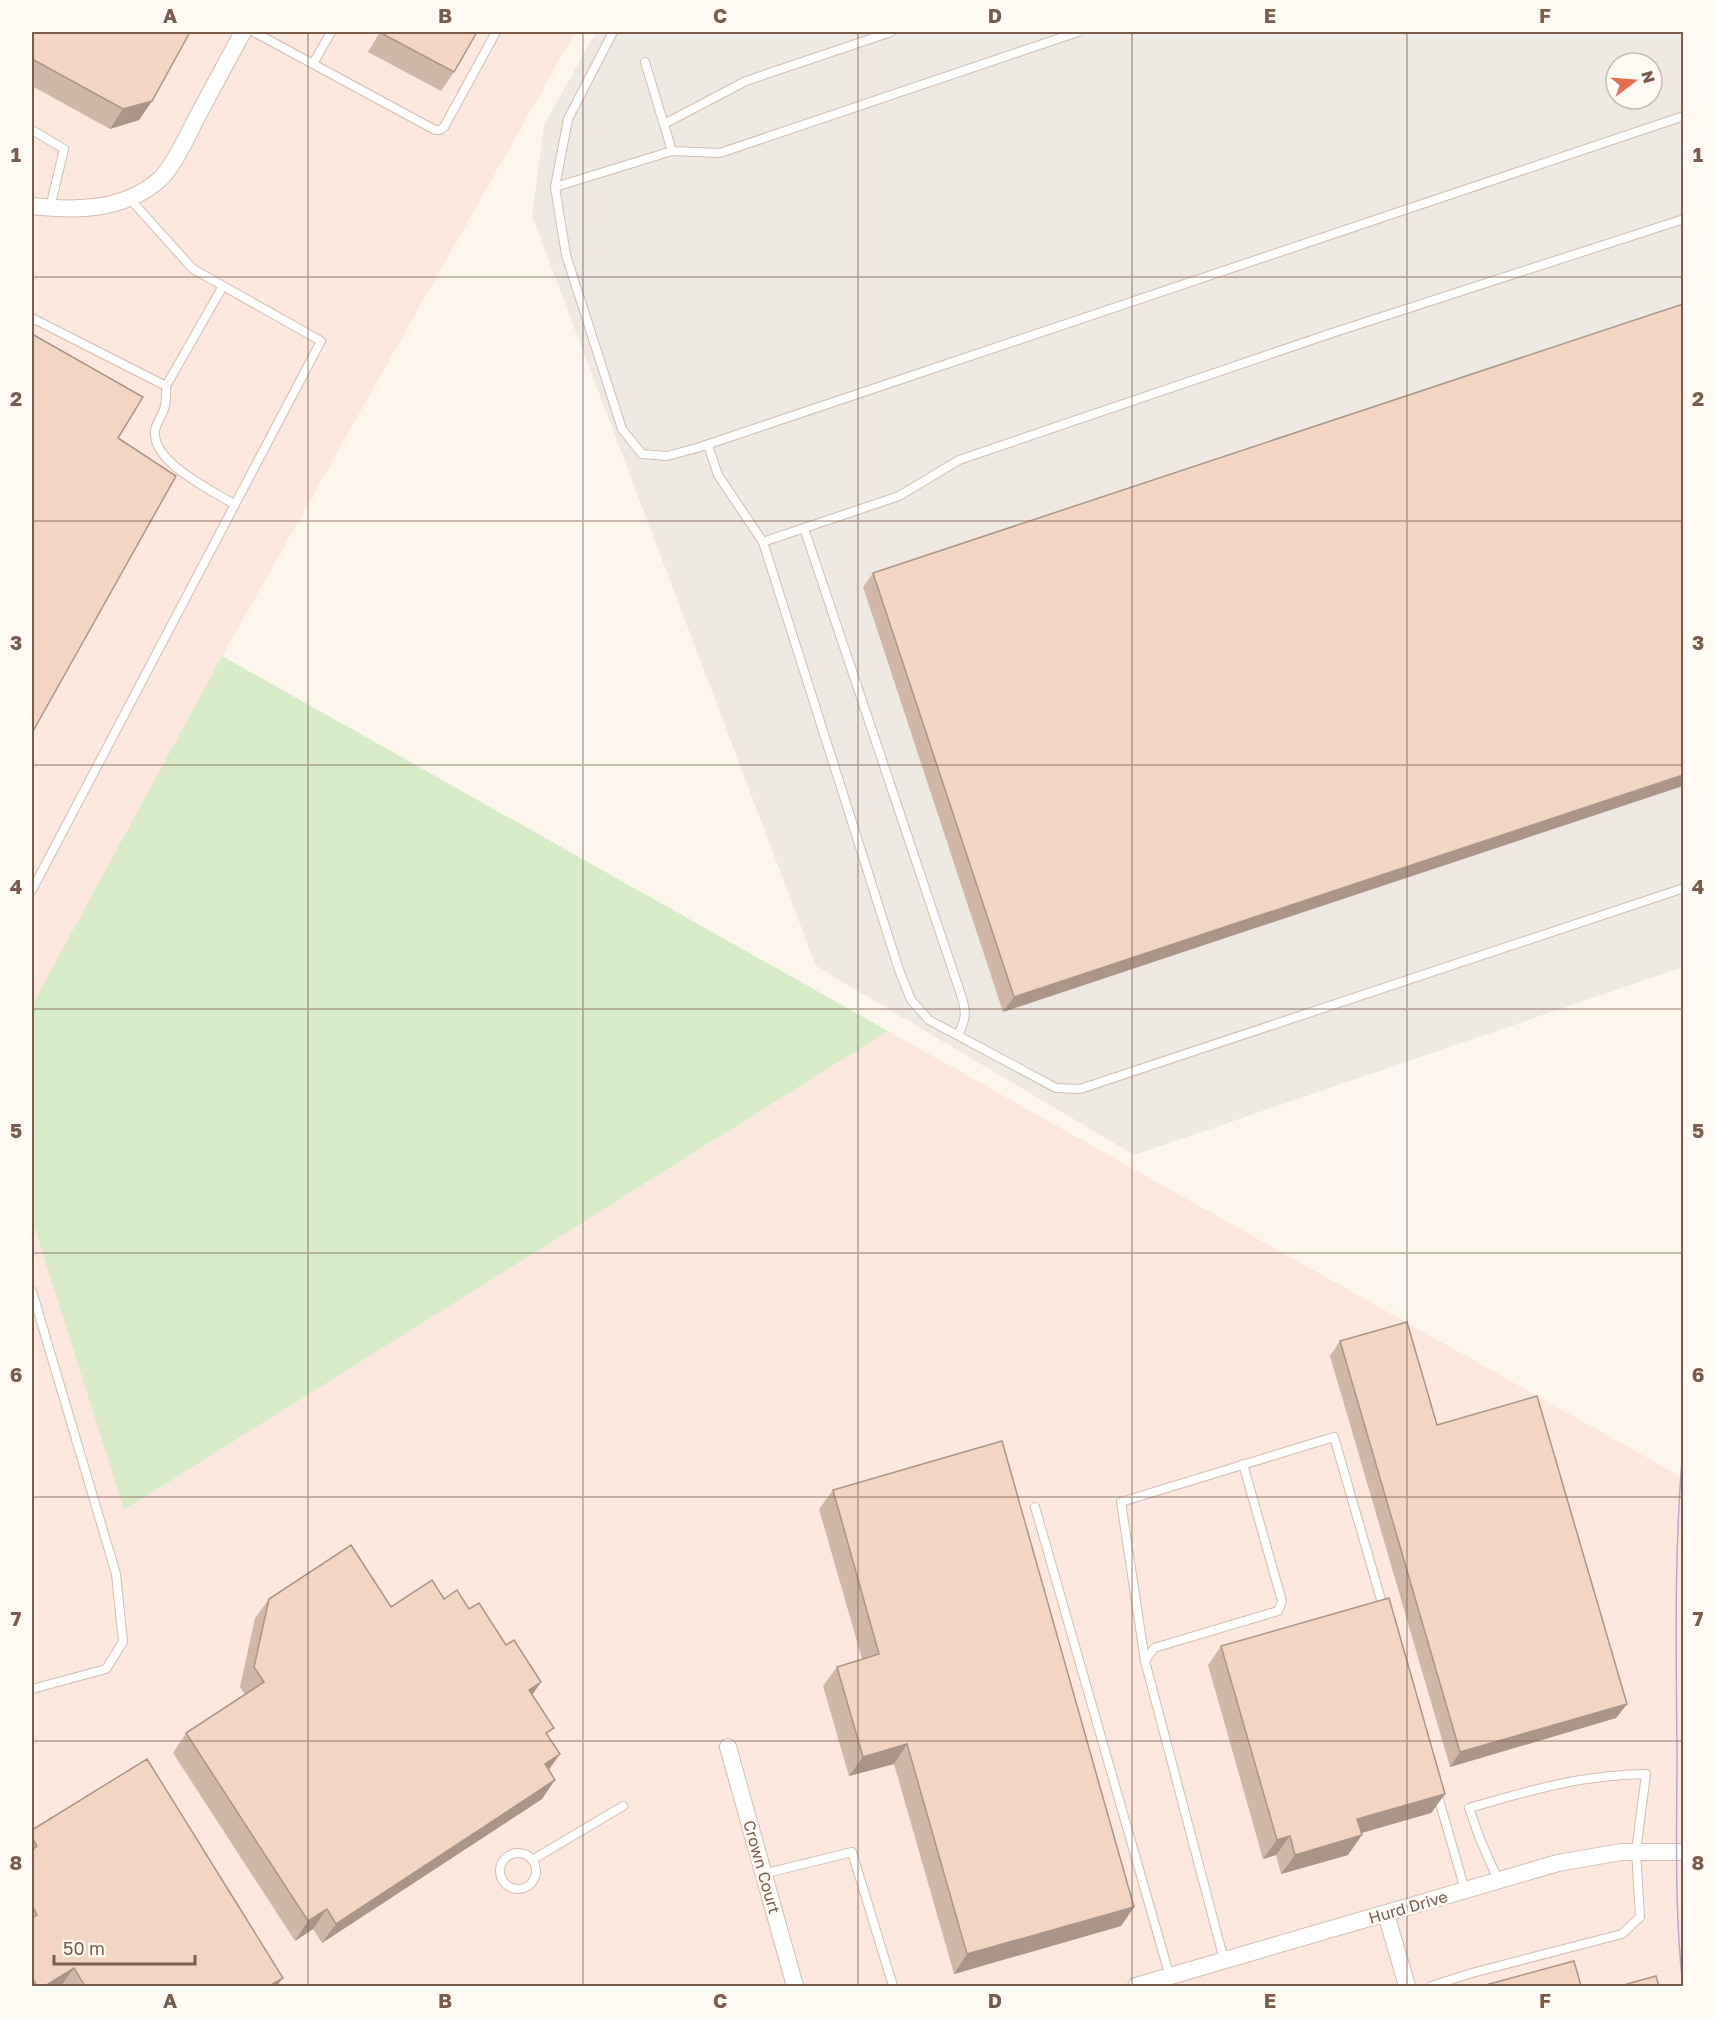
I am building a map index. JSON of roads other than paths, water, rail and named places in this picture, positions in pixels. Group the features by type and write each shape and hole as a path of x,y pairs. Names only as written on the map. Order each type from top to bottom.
{"street":[{"path":"32,206 88,208 117,204 138,194 160,179 182,145 243,32"},
{"name":"Crown Court","path":"728,1747 795,1986"},
{"name":"Hurd Drive","path":"1136,1986 1558,1863 1604,1854 1636,1851 1683,1852"},
{"path":"1386,1914 1407,1986"}],"lane":[{"path":"254,32 435,130 444,127 496,32"},
{"path":"313,64 331,32"},
{"path":"613,32 568,119 555,187 566,255 622,429 642,454 667,456 708,445 1683,117"},
{"path":"664,124 746,81 891,32"},
{"path":"555,187 672,151 720,153 1078,32"},
{"path":"645,62 672,151"},
{"path":"32,130 64,149 50,208"},
{"path":"32,891 321,341 194,269 129,198"},
{"path":"763,542 898,496 959,460 1332,333 1683,219"},
{"path":"223,286 166,386 166,407 155,429 155,438 161,453 177,468 235,505"},
{"path":"32,318 166,386"},
{"path":"708,445 718,475 763,542 898,970 911,1000 929,1020 1056,1088 1080,1089 1683,888"},
{"path":"804,528 966,1010 965,1023 958,1035"},
{"path":"32,1290 116,1574 123,1642 106,1669 32,1689"},
{"path":"1224,1960 1145,1661 1121,1502 1334,1437 1387,1618"},
{"path":"1145,1661 1154,1648 1278,1611 1282,1602 1243,1464"},
{"path":"1035,1507 1170,1977"},
{"path":"1431,1986 1622,1934 1640,1917 1636,1851 1646,1774 1612,1774 1566,1781 1469,1808 1477,1834 1498,1880"},
{"path":"1436,1788 1465,1890"},
{"path":"532,1860 623,1806"},
{"path":"763,1874 852,1852 893,1986"},
{"path":"521,1853 532,1860 536,1874 525,1888 513,1889 503,1882 501,1863 510,1854 521,1853"}],"tram line":[{"path":"1683,1986 1677,1899 1676,1633 1677,1554 1684,1437"}]}
